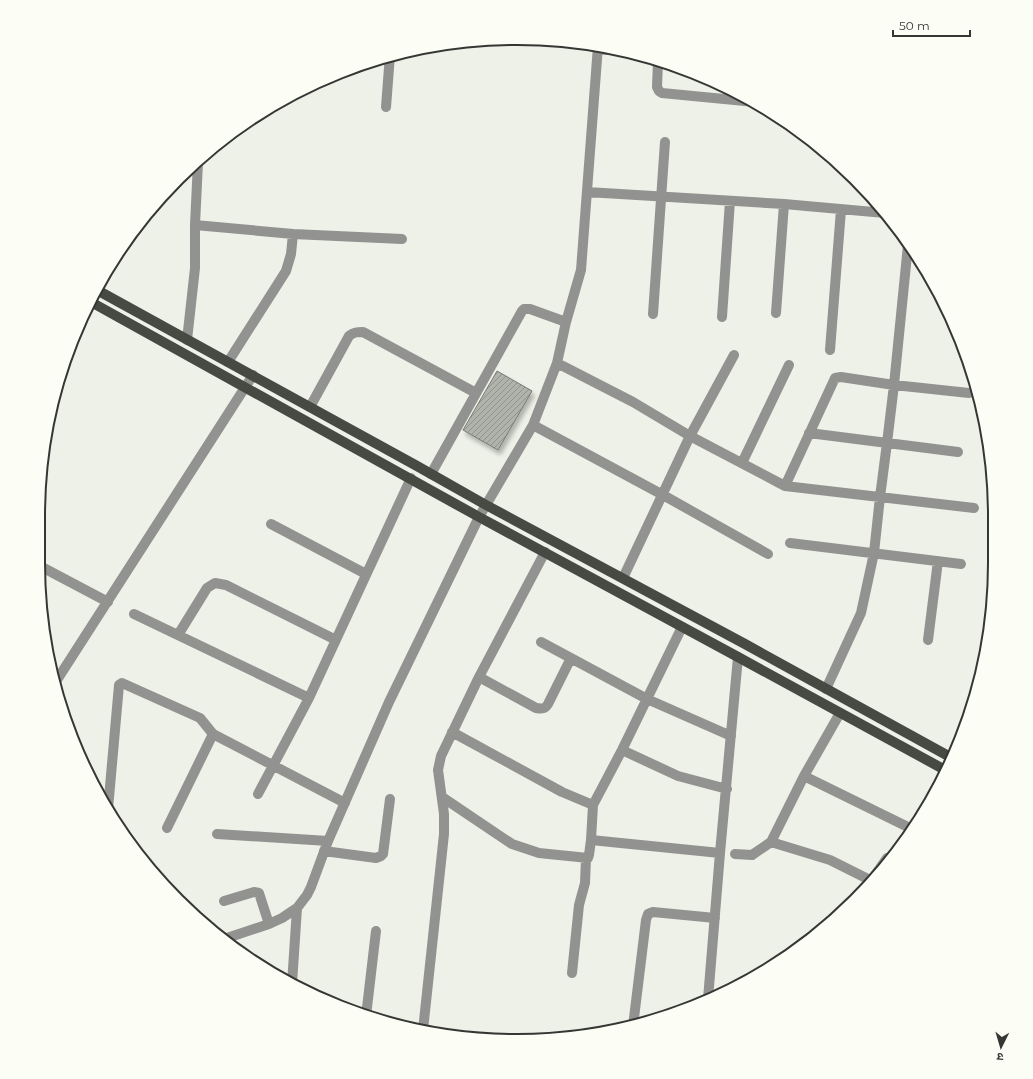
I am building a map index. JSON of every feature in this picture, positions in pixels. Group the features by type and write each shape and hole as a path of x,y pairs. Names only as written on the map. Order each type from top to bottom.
{"main road":[{"path":"102,293 486,505 623,578 946,755"},
{"path":"96,305 479,517 738,656 940,768"}],"street":[{"path":"229,937 282,918 297,908 309,891 328,841 389,702 479,517 533,425 557,363 566,322 581,270 597,52"},
{"path":"386,107 389,62"},
{"path":"658,67 657,88 662,93 737,100"},
{"path":"653,314 665,142"},
{"path":"188,340 195,268 198,170"},
{"path":"587,192 784,204 877,213"},
{"path":"722,317 730,201"},
{"path":"776,313 784,204"},
{"path":"830,350 841,210"},
{"path":"195,225 293,234 402,239"},
{"path":"228,362 286,271 291,254 293,234"},
{"path":"826,689 861,613 874,553 894,386 907,252"},
{"path":"431,474 519,314 524,309 530,309 566,322"},
{"path":"310,407 349,336 354,332 364,332 476,393"},
{"path":"623,578 690,436 734,355"},
{"path":"557,363 633,402 690,436 785,486 974,508"},
{"path":"742,463 789,365"},
{"path":"59,678 252,375"},
{"path":"785,486 835,378 841,377 894,386 969,393"},
{"path":"533,425 768,554"},
{"path":"809,433 958,452"},
{"path":"258,794 309,698 411,478"},
{"path":"271,524 366,574"},
{"path":"790,543 961,564"},
{"path":"424,1025 444,834 444,814 438,770 439,763 452,732 479,677 545,552"},
{"path":"928,640 938,561"},
{"path":"45,569 108,602"},
{"path":"178,635 207,588 215,583 226,585 336,640"},
{"path":"134,614 309,698"},
{"path":"572,973 579,905 585,883 586,858 589,855 591,840 593,805 622,750 682,627"},
{"path":"541,642 647,698 731,736"},
{"path":"709,993 738,656"},
{"path":"479,677 536,708 541,709 546,707 548,704 571,658"},
{"path":"109,799 119,685 124,684 200,718 213,734 345,803"},
{"path":"735,854 752,855 771,842 804,776 840,713"},
{"path":"452,732 562,792 593,805"},
{"path":"167,828 213,734"},
{"path":"622,750 678,776 727,789"},
{"path":"804,776 907,827"},
{"path":"442,797 512,844 539,853 586,858"},
{"path":"324,851 376,858 381,856 383,854 390,799"},
{"path":"217,834 328,841"},
{"path":"591,840 720,852"},
{"path":"771,842 830,860 866,878"},
{"path":"224,901 254,892 259,893 269,924"},
{"path":"292,977 297,908"},
{"path":"635,1019 646,920 648,914 654,912 715,918"},
{"path":"367,1010 376,931"}],"building":[{"path":"497,371 532,391 498,450 463,430"}]}
